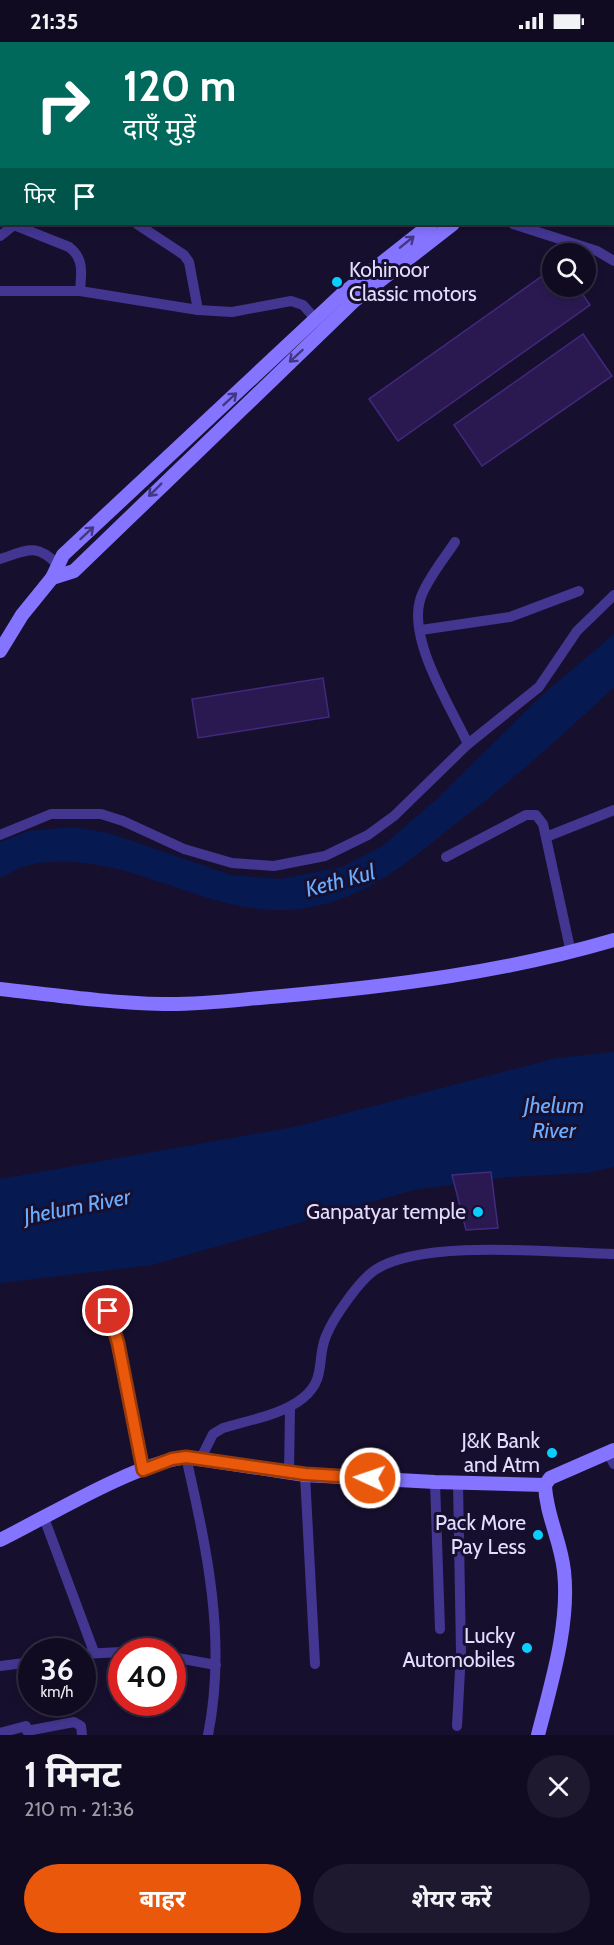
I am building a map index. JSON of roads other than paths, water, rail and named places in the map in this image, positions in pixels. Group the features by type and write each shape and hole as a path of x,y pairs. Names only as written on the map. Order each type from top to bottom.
{"main road":[{"path":"0,651 22,615 52,578 57,564 430,225"},
{"path":"52,578 74,571 320,324 354,301 452,225"},
{"path":"0,989 110,1001 166,1004 223,1001 391,984 518,966 614,940"},
{"path":"538,1735 562,1624 564,1590 564,1570 550,1517 545,1485 550,1478 612,1456"},
{"path":"0,1540 143,1470 172,1459 186,1457 305,1474 435,1482 545,1485"}],"street":[{"path":"0,236 13,225"},
{"path":"16,225 75,252 81,265 80,291"},
{"path":"139,225 184,255 189,262 198,310"},
{"path":"516,225 597,251 614,261"},
{"path":"0,291 80,291 198,310 232,312 291,301 303,305 320,324"},
{"path":"455,542 422,596 418,608 421,630 431,666 468,744"},
{"path":"0,560 30,549 47,554 57,564"},
{"path":"421,630 510,618 579,591"},
{"path":"0,835 51,814 101,814 208,857 254,866 298,862 333,853 368,835 394,816 468,744 539,687 577,631 614,595"},
{"path":"546,837 614,810"},
{"path":"446,857 526,815 536,815 540,818 571,953"},
{"path":"201,1458 213,1434 223,1428 290,1408 309,1393 320,1377 323,1347 333,1322 365,1279 384,1265 425,1255 470,1250 614,1254"},
{"path":"108,1311 118,1343 143,1470"},
{"path":"289,1472 290,1408"},
{"path":"186,1457 210,1569 214,1602 216,1665 208,1735"},
{"path":"305,1474 315,1664"},
{"path":"435,1482 440,1629"},
{"path":"457,1726 461,1652 458,1483"},
{"path":"44,1518 89,1638"},
{"path":"186,1660 216,1665"},
{"path":"0,1666 18,1664"},
{"path":"0,1733 74,1722 81,1726 82,1735"}],"water":[{"name":"Keth Kul","path":"614,634 614,687 513,778 419,853 375,883 345,897 326,904 295,909 252,908 221,902 95,864 63,862 25,866 0,878 0,842 29,831 74,827 109,833 231,875 280,879 342,867 381,847 438,798 542,695"},
{"name":"Jhelum River","path":"614,1052 614,1167 587,1173 509,1177 414,1190 152,1265 0,1283 0,1179 294,1127 556,1058"}],"place":[{"name":"Kohinoor Classic motors","path":"337,282"},
{"name":"Ganpatyar temple","path":"478,1212"},
{"name":"J&K Bank and Atm","path":"552,1453"},
{"name":"Pack More Pay Less","path":"538,1535"},
{"name":"Lucky Automobiles","path":"527,1648"}]}
